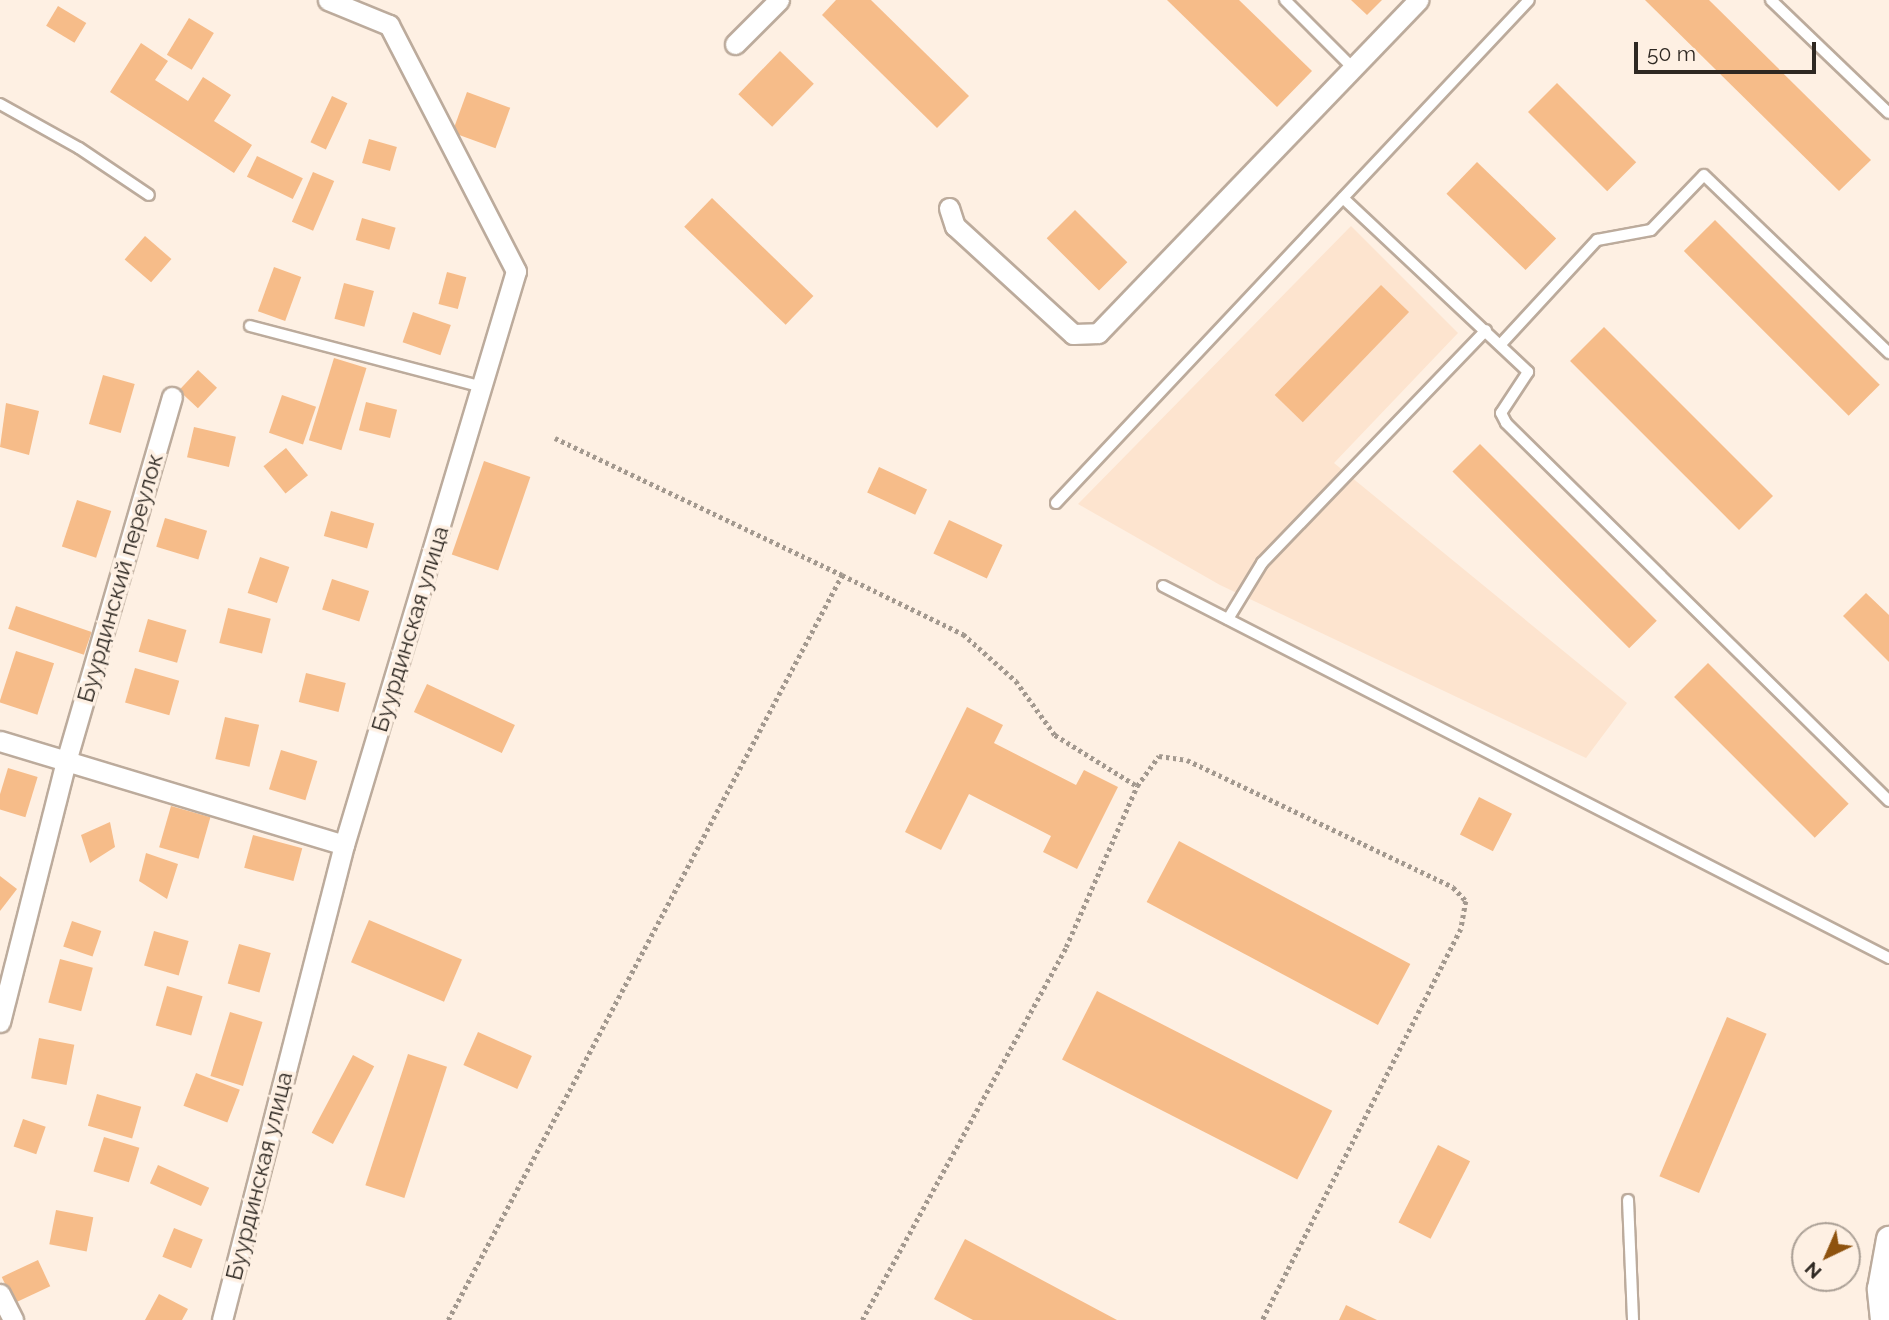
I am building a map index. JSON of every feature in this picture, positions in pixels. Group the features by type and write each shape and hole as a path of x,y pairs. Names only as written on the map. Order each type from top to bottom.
{"street":[{"name":"Буурдинская улица","path":"222,1320 344,845 484,387 516,271 389,25 328,0"},
{"path":"735,44 779,0"},
{"path":"949,208 955,226 1073,334 1098,333 1419,0"},
{"name":"Буурдинский переулок","path":"0,1022 67,758 172,397"},
{"path":"0,741 67,758 344,845"},
{"path":"1883,1320 1880,1289 1889,1239"},
{"path":"0,1294 13,1320"}],"lane":[{"path":"1285,0 1353,68"},
{"path":"1056,503 1529,0"},
{"path":"1770,0 1889,113"},
{"path":"0,104 79,148 149,195"},
{"path":"1501,344 1597,240 1651,230 1704,175 1889,353"},
{"path":"1343,198 1528,372 1502,412 1506,423 1889,801"},
{"path":"250,326 484,387"},
{"path":"1228,619 1262,563 1486,330"},
{"path":"1163,586 1889,958"},
{"path":"1628,1200 1633,1320"}],"path":[{"path":"555,438 963,634 1016,681 1055,735 1137,786"},
{"path":"448,1320 842,575"},
{"path":"862,1320 1066,947 1137,786 1159,756 1187,760 1453,887 1466,901 1461,929 1263,1320"}],"shaded area":[{"path":"1351,226 1458,333 1334,463 1627,703 1586,758 1220,585 1078,504"}],"building":[{"path":"836,0 871,0 969,96 937,128 822,15"},
{"path":"1167,0 1239,0 1312,71 1277,107"},
{"path":"1351,0 1382,0 1367,15"},
{"path":"1645,0 1709,0 1871,160 1839,191"},
{"path":"58,6 86,23 74,43 46,26"},
{"path":"189,18 214,33 192,70 167,55"},
{"path":"141,43 168,61 155,80 188,101 203,77 231,95 214,121 252,145 234,173 110,92"},
{"path":"780,51 814,84 772,127 738,94"},
{"path":"1557,83 1636,162 1607,191 1528,112"},
{"path":"467,92 510,108 496,148 452,132"},
{"path":"332,96 347,103 326,149 310,142"},
{"path":"369,139 397,147 390,171 362,163"},
{"path":"257,156 303,178 293,199 247,177"},
{"path":"1477,162 1556,238 1526,270 1446,194"},
{"path":"313,172 334,181 313,231 292,222"},
{"path":"712,198 813,296 786,325 684,227"},
{"path":"1075,210 1127,262 1099,291 1047,238"},
{"path":"362,218 396,228 389,250 356,240"},
{"path":"1715,220 1880,385 1849,416 1684,251"},
{"path":"145,236 171,259 151,282 125,259"},
{"path":"274,267 301,277 285,321 258,311"},
{"path":"447,272 466,277 458,309 438,304"},
{"path":"344,283 374,291 364,327 334,319"},
{"path":"1381,285 1409,312 1303,422 1275,395"},
{"path":"413,312 451,325 440,355 403,342"},
{"path":"1604,327 1773,496 1739,530 1570,361"},
{"path":"334,358 367,368 341,450 309,440"},
{"path":"198,370 217,388 198,408 179,390"},
{"path":"103,375 135,384 121,433 89,424"},
{"path":"282,395 316,407 303,445 269,433"},
{"path":"366,402 397,410 390,438 359,430"},
{"path":"6,403 39,411 29,455 0,447"},
{"path":"194,427 236,437 229,467 187,457"},
{"path":"1480,444 1657,621 1629,648 1452,472"},
{"path":"286,448 308,475 285,493 263,466"},
{"path":"484,461 530,477 498,571 452,555"},
{"path":"879,467 927,489 915,515 867,492"},
{"path":"77,500 111,511 96,558 62,547"},
{"path":"331,511 374,523 367,548 324,536"},
{"path":"165,518 207,531 198,560 156,547"},
{"path":"949,520 1002,545 987,578 933,554"},
{"path":"260,557 289,567 277,603 248,593"},
{"path":"332,579 369,591 359,621 322,609"},
{"path":"1866,593 1889,615 1889,662 1843,616"},
{"path":"16,606 92,632 84,655 8,629"},
{"path":"228,608 271,619 262,654 219,643"},
{"path":"148,619 186,630 177,663 139,652"},
{"path":"16,651 54,663 37,715 0,703"},
{"path":"1708,663 1849,804 1815,838 1674,697"},
{"path":"135,668 179,681 169,715 125,703"},
{"path":"306,673 346,683 339,712 299,702"},
{"path":"427,684 515,725 502,753 414,712"},
{"path":"967,707 1003,725 994,743 1076,785 1084,770 1118,787 1077,869 1043,852 1051,836 969,794 941,850 905,832"},
{"path":"225,717 259,725 249,767 215,759"},
{"path":"281,750 317,761 305,800 269,789"},
{"path":"8,768 38,777 25,817 0,809 0,794"},
{"path":"1479,797 1512,814 1493,851 1460,834"},
{"path":"171,806 210,817 199,859 159,847"},
{"path":"110,822 115,847 90,863 81,835"},
{"path":"253,835 302,848 293,881 244,868"},
{"path":"1179,841 1410,964 1378,1025 1147,902"},
{"path":"146,853 178,864 167,899 139,881"},
{"path":"0,876 17,889 0,911"},
{"path":"369,920 462,959 444,1002 351,962"},
{"path":"72,921 101,931 93,957 63,947"},
{"path":"154,931 189,941 179,976 144,966"},
{"path":"239,944 271,953 259,993 228,983"},
{"path":"60,959 93,968 81,1011 48,1002"},
{"path":"167,986 203,996 191,1036 156,1025"},
{"path":"1097,991 1332,1111 1297,1179 1062,1060"},
{"path":"230,1012 263,1022 243,1086 210,1076"},
{"path":"1727,1017 1767,1034 1699,1193 1659,1176"},
{"path":"478,1032 532,1056 517,1089 463,1065"},
{"path":"39,1038 74,1045 67,1085 31,1078"},
{"path":"408,1054 447,1067 404,1198 365,1185"},
{"path":"353,1055 374,1066 333,1144 312,1133"},
{"path":"196,1073 240,1090 227,1123 183,1106"},
{"path":"97,1094 141,1107 132,1138 88,1126"},
{"path":"23,1119 46,1127 36,1154 14,1146"},
{"path":"104,1137 139,1148 129,1182 93,1171"},
{"path":"1438,1145 1470,1161 1431,1239 1399,1223"},
{"path":"158,1165 209,1188 201,1206 150,1183"},
{"path":"56,1210 93,1217 87,1252 49,1244"},
{"path":"174,1228 203,1240 191,1268 162,1257"},
{"path":"965,1239 1117,1320 973,1320 934,1299"},
{"path":"38,1260 50,1286 14,1303 2,1277"},
{"path":"159,1294 188,1309 182,1320 145,1320"},
{"path":"1346,1305 1377,1320 1339,1320"}]}
